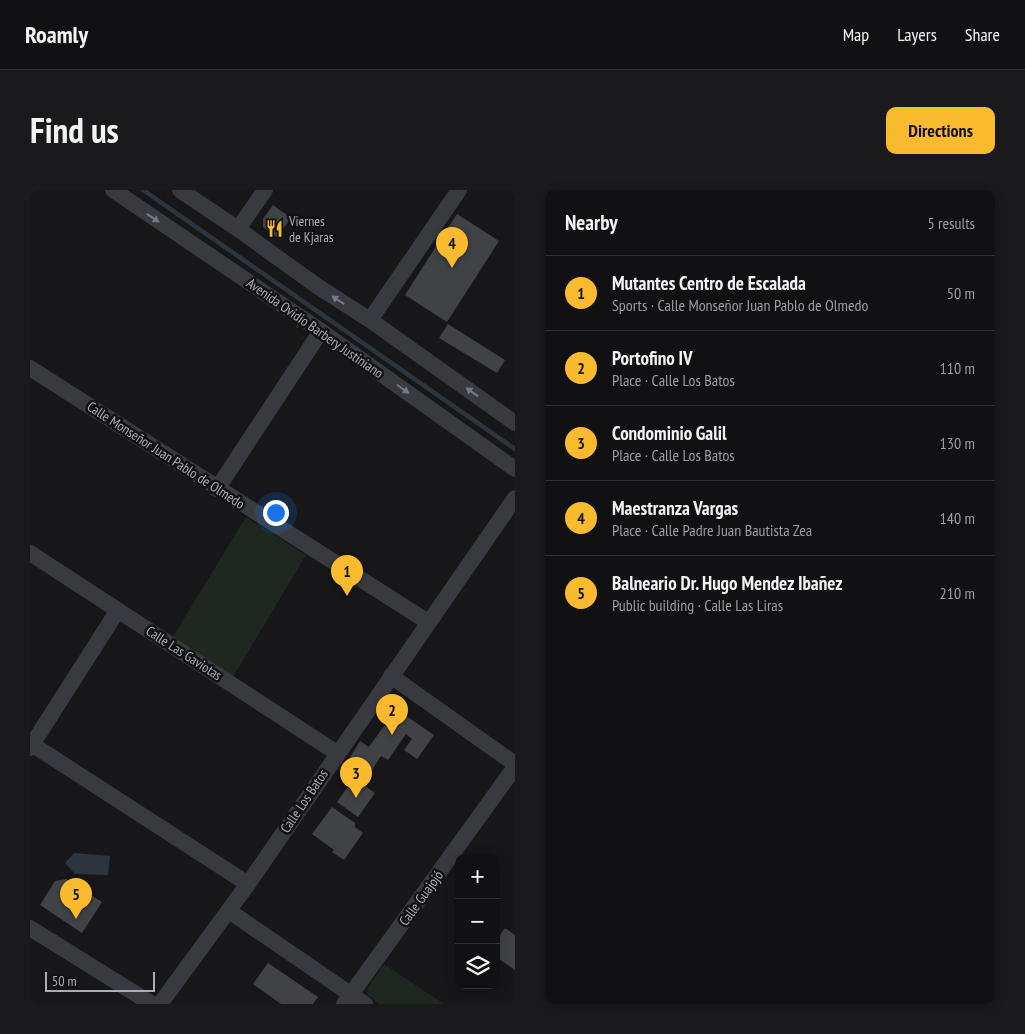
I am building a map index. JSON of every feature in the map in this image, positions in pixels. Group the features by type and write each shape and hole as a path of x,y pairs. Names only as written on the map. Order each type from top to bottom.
{"street":[{"name":"Avenida Ovidio Barbery Justiniano","path":"113,190 321,331 515,469"},
{"path":"180,190 514,420"},
{"path":"238,230 265,190"},
{"path":"370,320 459,190"},
{"path":"217,488 321,331"},
{"name":"Calle Monseñor Juan Pablo de Olmedo","path":"30,368 428,622"},
{"name":"Calle Los Batos","path":"160,1004 248,884 515,498"},
{"name":"Calle Las Gaviotas","path":"30,554 337,753"},
{"path":"118,610 31,745 248,884"},
{"path":"391,676 515,766"},
{"name":"Calle Guajojó","path":"348,999 515,766"},
{"path":"229,911 348,999 364,1004"},
{"path":"30,928 152,1004"}],"shaded area":[{"path":"246,517 306,555 233,677 172,638"},
{"path":"74,853 110,856 108,875 75,874 65,863"},
{"path":"384,964 444,1004 379,1004 367,993 368,988"}],"building":[{"path":"273,205 291,218 277,237 263,227 263,219"},
{"path":"457,214 499,241 447,322 405,295"},
{"path":"448,324 505,360 497,373 439,338"},
{"path":"396,709 434,735 417,759 404,750 412,739 406,734 388,760 381,756 370,773 349,759 360,741 369,747"},
{"path":"354,778 375,793 358,817 337,802"},
{"path":"332,807 355,823 355,827 363,833 344,860 312,834"},
{"path":"66,879 102,902 82,933 40,905 55,881"},
{"path":"505,928 515,935 515,970 500,960 500,935"},
{"path":"268,963 318,997 313,1004 281,1004 253,984"}],"waterway":[{"path":"143,190 515,449"}],"place":[{"name":"Viernes de Kjaras","path":"275,229"},
{"name":"Maestranza Vargas","path":"452,268"},
{"name":"Mutantes Centro de Escalada","path":"347,596"},
{"name":"Portofino IV","path":"392,735"},
{"name":"Condominio Galil","path":"356,798"},
{"name":"Balneario Dr. Hugo Mendez Ibañez","path":"76,919"}]}
